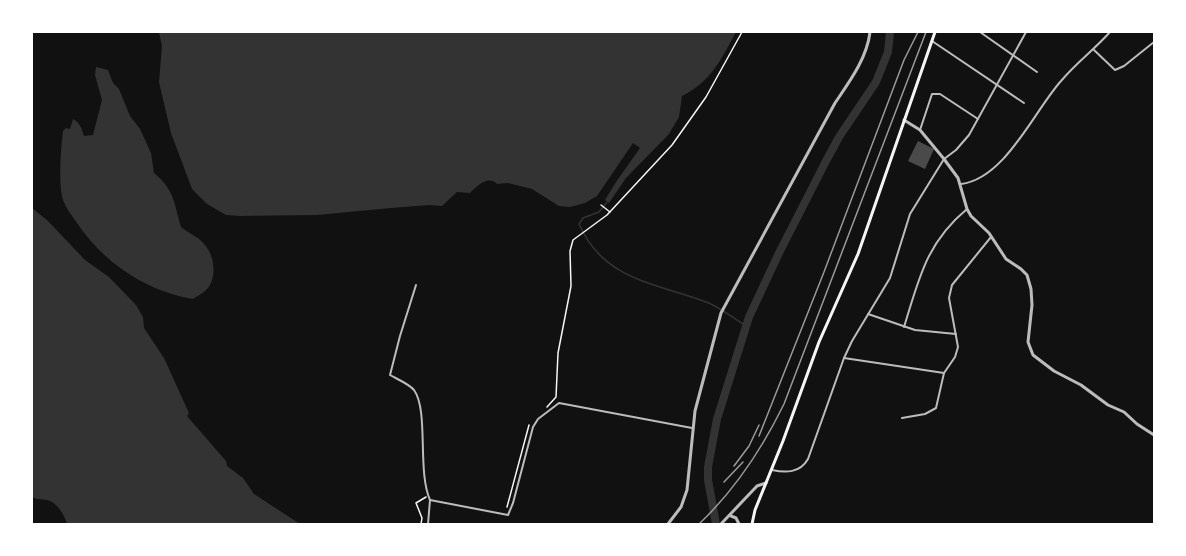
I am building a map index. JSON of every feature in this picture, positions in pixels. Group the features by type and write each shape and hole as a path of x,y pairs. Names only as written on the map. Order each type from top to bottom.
{"main road":[{"path":"752,525 819,342 858,254 935,32"}],"street":[{"path":"668,525 681,507 687,490 692,428 703,374 721,313 836,103 856,71 868,44 870,32"},
{"path":"980,32 1037,72"},
{"path":"772,470 784,472 797,470 805,465 844,358 890,278 910,214 944,159 963,143 1026,32"},
{"path":"961,184 980,178 1006,156 1062,78 1110,32"},
{"path":"932,41 1024,103"},
{"path":"1093,50 1115,70 1124,66 1155,42"},
{"path":"920,130 934,93 940,94 978,119"},
{"path":"904,120 920,130 944,159 961,184 967,209 991,237 1002,255 1024,271 1030,284 1032,305 1027,338 1033,355 1108,405 1124,412 1137,424 1155,435"},
{"path":"904,327 924,265 933,247 948,226 967,209"},
{"path":"902,418 925,414 936,408 944,372 958,347 949,298 952,285 991,237"},
{"path":"416,285 399,336 390,375 414,390 420,407 423,465 429,498 428,525"},
{"path":"868,314 904,327 940,334 956,334"},
{"path":"844,358 944,372"},
{"path":"429,498 508,515 533,427 538,419 559,403 692,428"},
{"path":"721,525 757,486 766,483"},
{"path":"730,516 736,519 739,525"}],"path":[{"path":"544,410 556,397 558,353 571,286 571,244 576,237 610,212 687,125 706,97 742,32"},
{"path":"601,205 610,212"},
{"path":"506,512 527,429 533,418"},
{"path":"421,525 422,518 416,503 429,498"}],"shaded area":[{"path":"159,32 736,32 708,76 701,84 682,96 679,117 669,134 626,178 609,203 605,200 640,148 633,143 597,196 585,203 570,207 559,206 532,189 486,181 470,193 457,192 442,206 430,205 317,215 240,216 226,215 207,204 192,189 171,133 159,82 162,46"},
{"path":"96,67 108,70 113,83 119,89 130,116 140,129 151,153 154,173 170,191 181,227 202,242 211,254 214,268 212,281 205,291 193,299 143,282 113,263 88,237 63,200 60,175 63,131 66,128 70,129 73,119 79,124 84,136 93,135 102,100 95,75"},
{"path":"32,208 48,221 85,260 109,277 136,305 143,317 144,328 164,358 189,413 187,416 226,461 227,466 243,478 254,494 300,524 67,524 54,503 32,497"}],"building":[{"path":"918,141 934,149 925,169 908,161"}],"waterway":[{"path":"716,524 708,480 708,467 717,419 749,317 826,161 839,137 876,82 888,52 890,32"},
{"path":"607,202 599,212 583,218 579,224 602,258 633,277 711,304 746,326"}],"railway":[{"path":"759,436 904,60 918,32"},
{"path":"699,524 747,468 784,404 926,32"},
{"path":"734,466 749,446 759,425"},
{"path":"724,482 743,462"}]}
